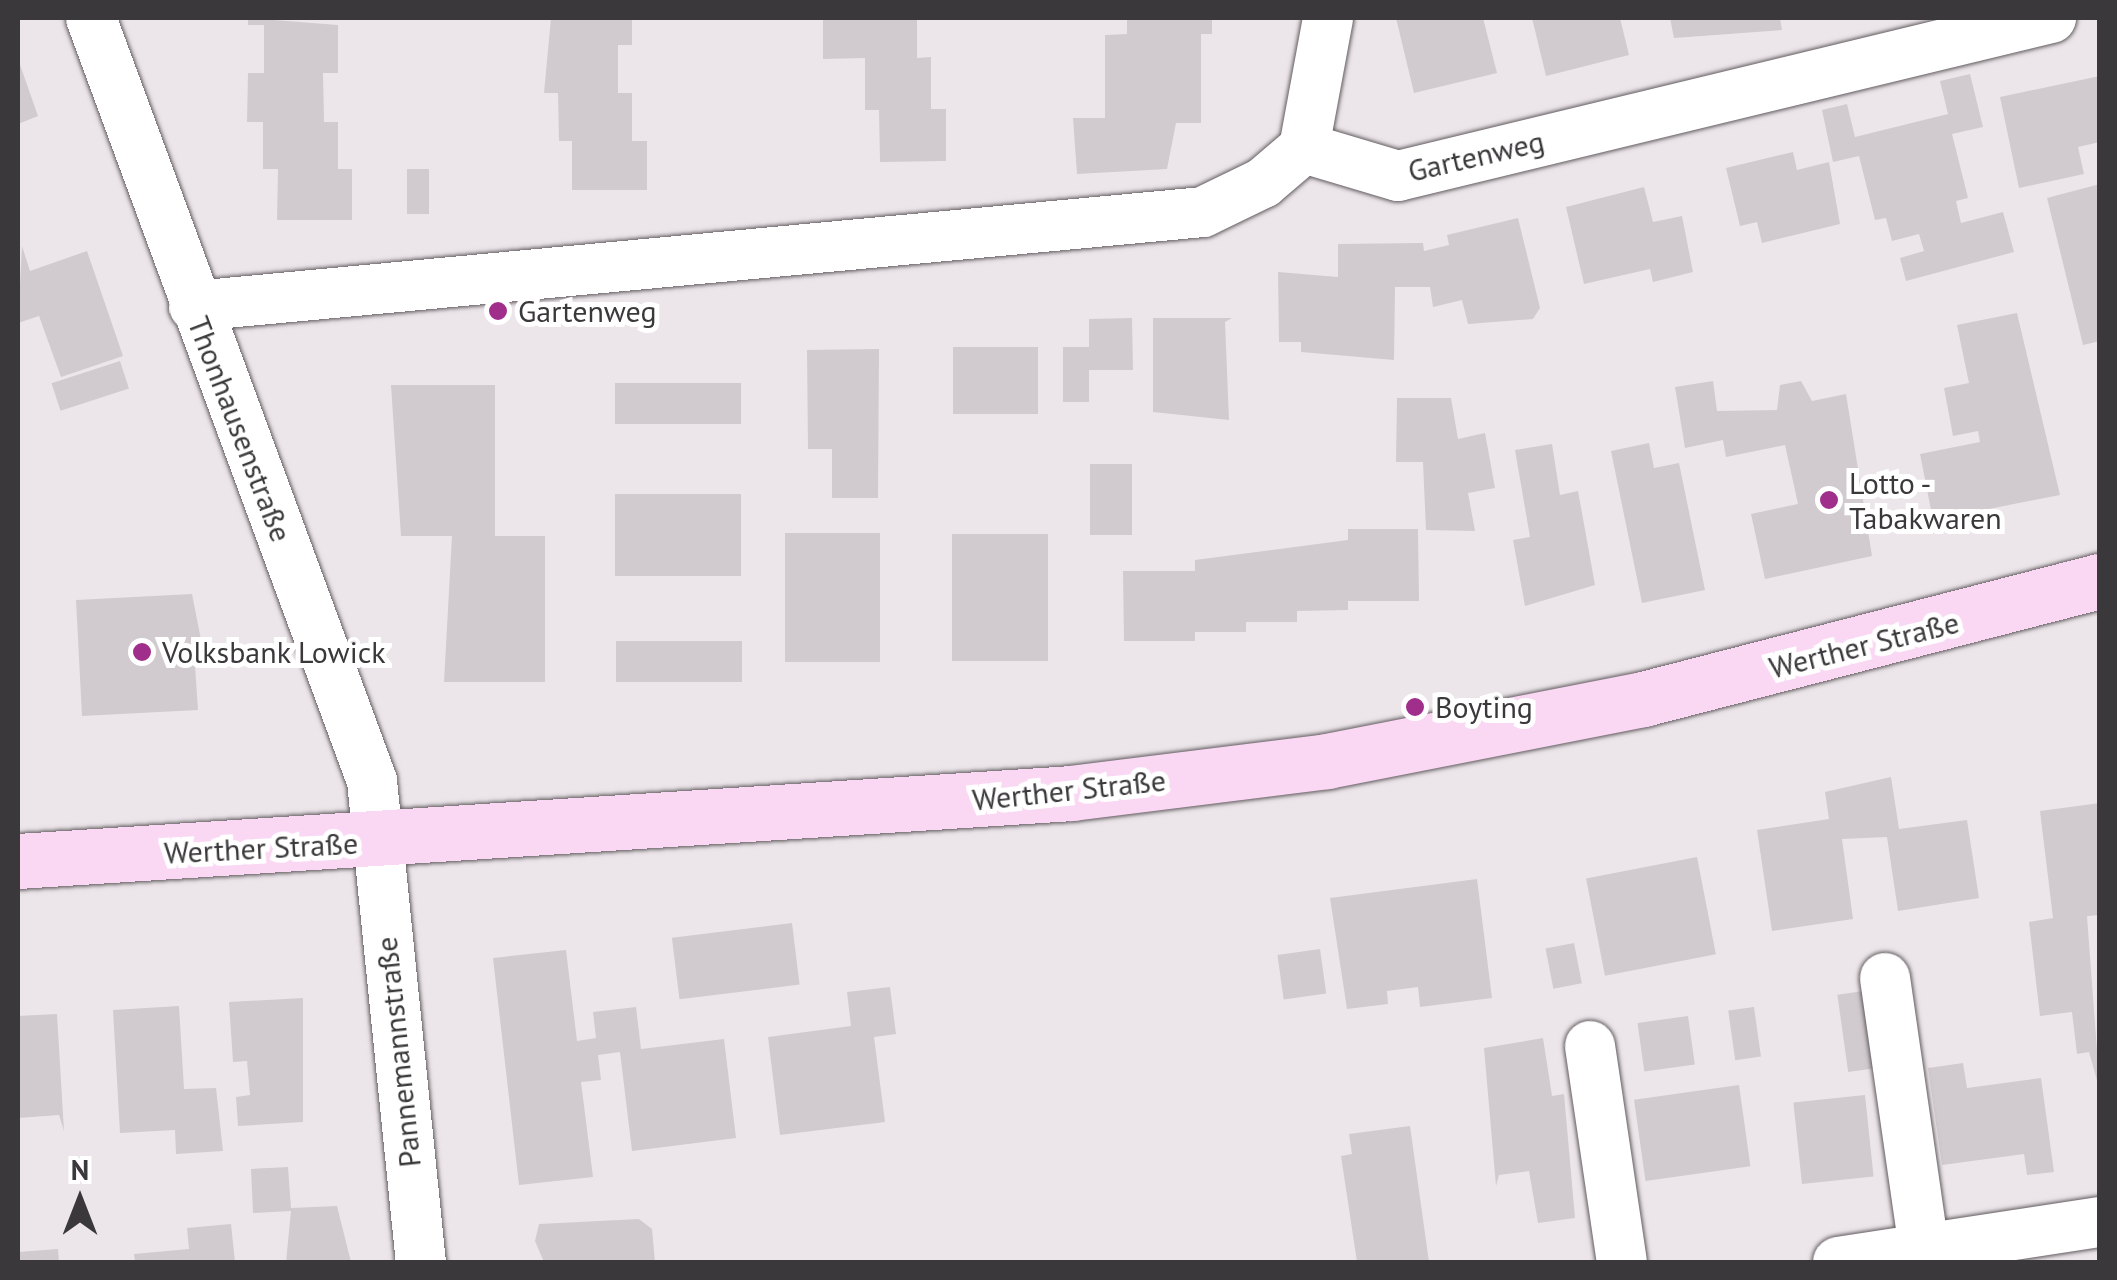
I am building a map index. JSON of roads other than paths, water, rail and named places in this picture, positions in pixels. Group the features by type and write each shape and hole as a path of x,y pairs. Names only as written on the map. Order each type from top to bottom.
{"main road":[{"name":"Werther Straße","path":"18,861 379,842 1071,793 1327,761 1699,686 2100,582"}],"street":[{"name":"Thonhausenstraße","path":"91,18 372,781 379,842"},
{"path":"194,306 1202,212 1263,183 1304,148 1328,18"},
{"name":"Gartenweg","path":"1304,148 1398,176 2051,18"},
{"name":"Pannemannstraße","path":"379,842 421,1262"},
{"path":"1885,978 1924,1250"},
{"path":"1590,1046 1622,1262"},
{"path":"1838,1262 2100,1222"}],"place":[{"name":"Gartenweg","path":"498,311"},
{"name":"Lotto - Tabakwaren","path":"1829,500"},
{"name":"Volksbank Lowick","path":"142,652"},
{"name":"Boyting","path":"1415,707"}]}
